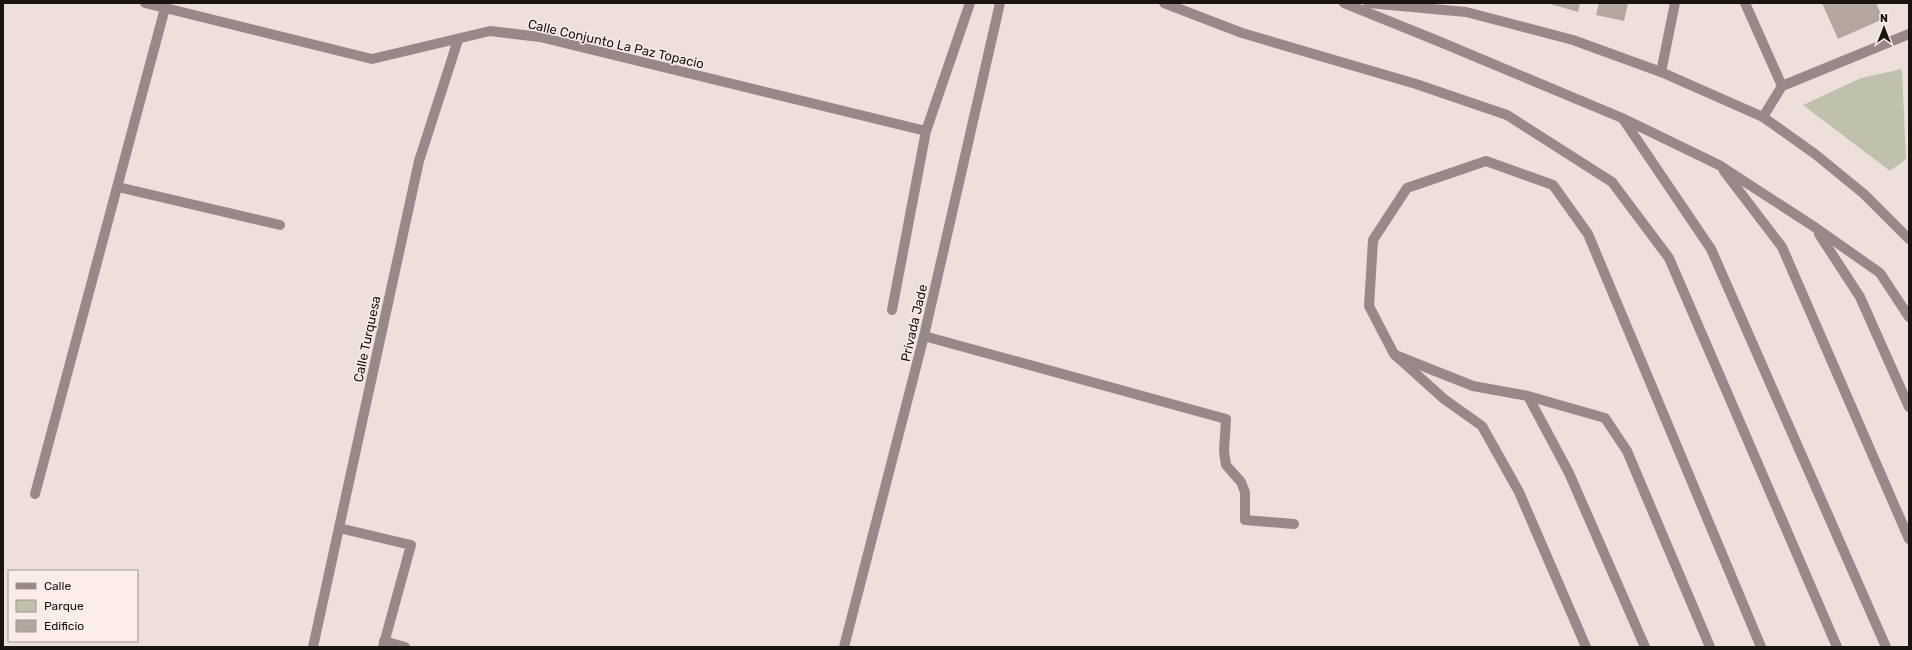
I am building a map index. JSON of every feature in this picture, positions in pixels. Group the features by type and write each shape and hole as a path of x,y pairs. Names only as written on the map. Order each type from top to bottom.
{"street":[{"name":"Calle Conjunto La Paz Topacio","path":"145,3 372,59 490,32 540,37 926,131"},
{"path":"892,310 926,131 970,3"},
{"name":"Privada Jade","path":"844,647 924,336 1000,3"},
{"path":"1164,3 1242,33 1416,84 1507,115 1612,182 1669,258 1837,647"},
{"path":"1344,3 1622,118 1719,165 1816,228 1880,273 1909,317"},
{"path":"1368,3 1466,12 1573,40 1661,72 1763,116 1815,154 1864,194 1909,239"},
{"path":"1661,72 1675,3"},
{"path":"1745,3 1782,86"},
{"path":"35,494 165,8"},
{"path":"1763,116 1782,86 1909,34"},
{"name":"Calle Turquesa","path":"313,647 419,161 458,40"},
{"path":"1622,118 1711,249 1886,647"},
{"path":"1586,647 1519,492 1482,426 1444,399 1394,354 1369,306 1373,240 1407,188 1486,162 1553,185 1588,234 1761,647"},
{"path":"1719,165 1782,246 1909,539"},
{"path":"118,187 280,225"},
{"path":"1816,228 1860,297 1909,407"},
{"path":"924,336 1226,419 1224,451 1226,465 1241,482 1245,492 1245,520 1294,524"},
{"path":"1394,354 1473,386 1528,396 1605,418 1627,451 1710,647"},
{"path":"1528,396 1569,473 1644,647"},
{"path":"339,528 411,545 383,644 405,647"}],"green space":[{"path":"1902,69 1906,159 1890,171 1803,105 1861,78"}],"building":[{"path":"1547,3 1580,3 1578,12"},
{"path":"1599,3 1628,3 1624,21 1596,15"},
{"path":"1822,3 1876,3 1883,19 1838,39"}]}
